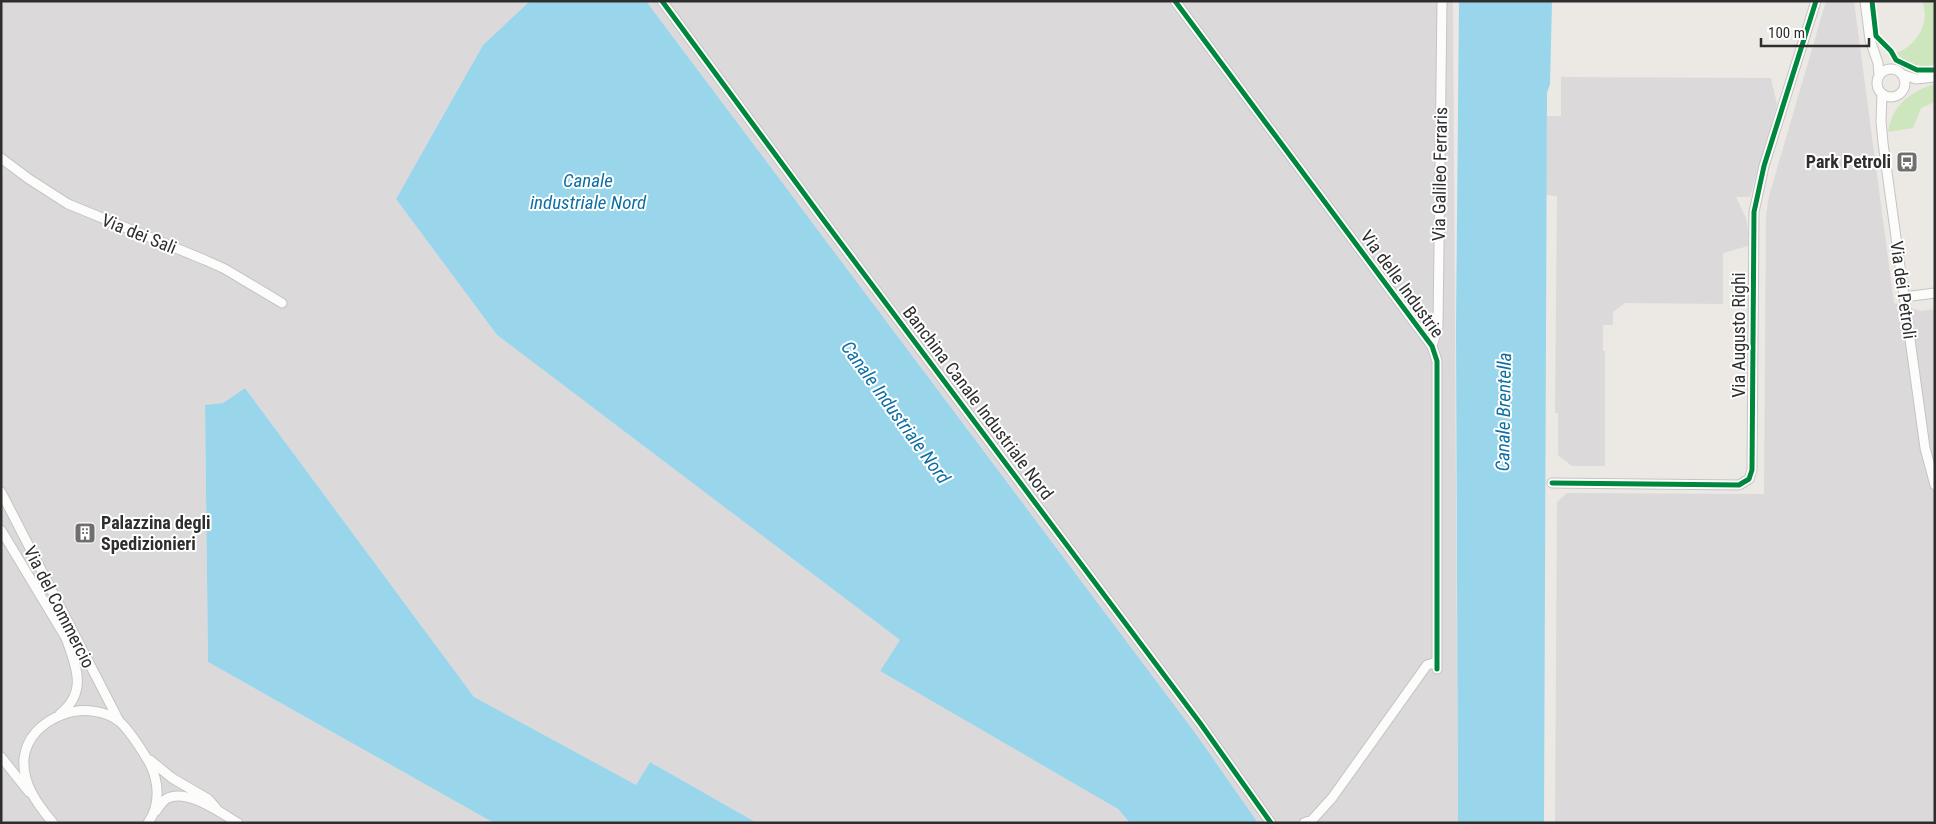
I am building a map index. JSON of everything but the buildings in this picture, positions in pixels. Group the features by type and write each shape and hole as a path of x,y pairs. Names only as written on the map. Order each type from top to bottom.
{"street":[{"name":"Banchina Canale Industriale Nord","path":"662,1 1200,723 1271,823"},
{"name":"Via delle Industrie","path":"1175,1 1432,346 1437,361 1437,665 1428,665 1332,798 1312,820 1304,823"},
{"name":"Via Galileo Ferraris","path":"1432,346 1438,326 1442,1"},
{"name":"Via Augusto Righi","path":"1552,483 1739,485 1749,479 1752,470 1754,212 1764,166 1816,1"},
{"path":"1865,1 1870,40 1878,63 1879,75 1877,83 1882,94 1894,97"},
{"path":"1870,40 1882,59 1891,68 1916,79 1931,77"},
{"path":"1879,75 1886,69 1891,68"},
{"path":"1904,75 1905,87"},
{"path":"1883,143 1882,132 1886,114 1894,97 1901,93 1905,87 1931,77"},
{"name":"Via dei Petroli","path":"1882,94 1881,121 1883,143 1925,448 1935,485"},
{"name":"Via dei Sali","path":"1,158 34,183 68,204 205,260 282,303"},
{"path":"1904,297 1935,293"},
{"name":"Via del Commercio","path":"1,492 119,722 145,756"},
{"name":"Via del Commercio","path":"1,530 66,638 72,655 78,680 77,690 71,702 59,716"},
{"path":"53,823 33,796 27,783 24,767 26,752 33,738 38,731 59,716 73,711 92,710 119,722"},
{"path":"145,756 172,778 208,799 219,812"},
{"path":"145,756 154,773 158,788 150,821"},
{"path":"1,757 25,789 33,796"},
{"path":"150,821 166,800 179,796 191,798 238,823"}],"shaded area":[{"path":"1,1 530,1 483,45 396,199 497,335 900,640 880,671 1118,809 1130,823 757,823 650,762 636,786 474,697 245,388 223,403 205,405 208,662 494,823 1,823"},
{"path":"646,1 1453,1 1458,823 1258,823 1196,734"},
{"path":"1826,1 1854,1 1894,303 1921,311 1935,309 1935,823 1555,823 1557,502 1567,493 1764,494 1766,215 1769,196"},
{"path":"1561,77 1771,78 1777,104 1750,197 1736,197 1746,218 1748,246 1723,253 1723,304 1625,303 1613,312 1613,325 1603,325 1603,351 1605,351 1605,466 1572,466 1558,455 1558,413 1555,413 1557,196 1546,195 1547,116 1561,116"}],"green space":[{"path":"1923,1 1935,1 1935,65 1923,66 1914,64 1896,53 1910,45 1920,32 1925,17"},
{"path":"1935,84 1935,102 1921,108 1913,128 1888,132 1898,107 1910,95"}],"water":[{"name":"Canale industriale Nord","path":"530,1 646,1 1196,734 1258,823 1130,823 1118,809 880,671 900,640 497,335 396,199 483,45"},
{"name":"Canale Brentella","path":"1459,1 1552,1 1550,84 1547,93 1544,823 1458,823 1456,328"},
{"path":"245,388 474,697 636,785 650,762 757,823 494,823 208,662 205,405 223,403"}],"cycle path":[{"path":"662,1 1200,723 1271,823"},
{"path":"1175,1 1432,346 1437,361 1437,669"},
{"path":"1552,483 1739,485 1749,479 1752,470 1754,212 1764,166 1816,1"},
{"path":"1872,1 1876,36 1891,51 1896,60 1917,70 1935,70"}],"place":[{"name":"Park Petroli","path":"1907,162"},
{"name":"Palazzina degli Spedizionieri","path":"85,533"}],"water label":[{"name":"Canale Industriale Nord","path":"896,412"}]}
